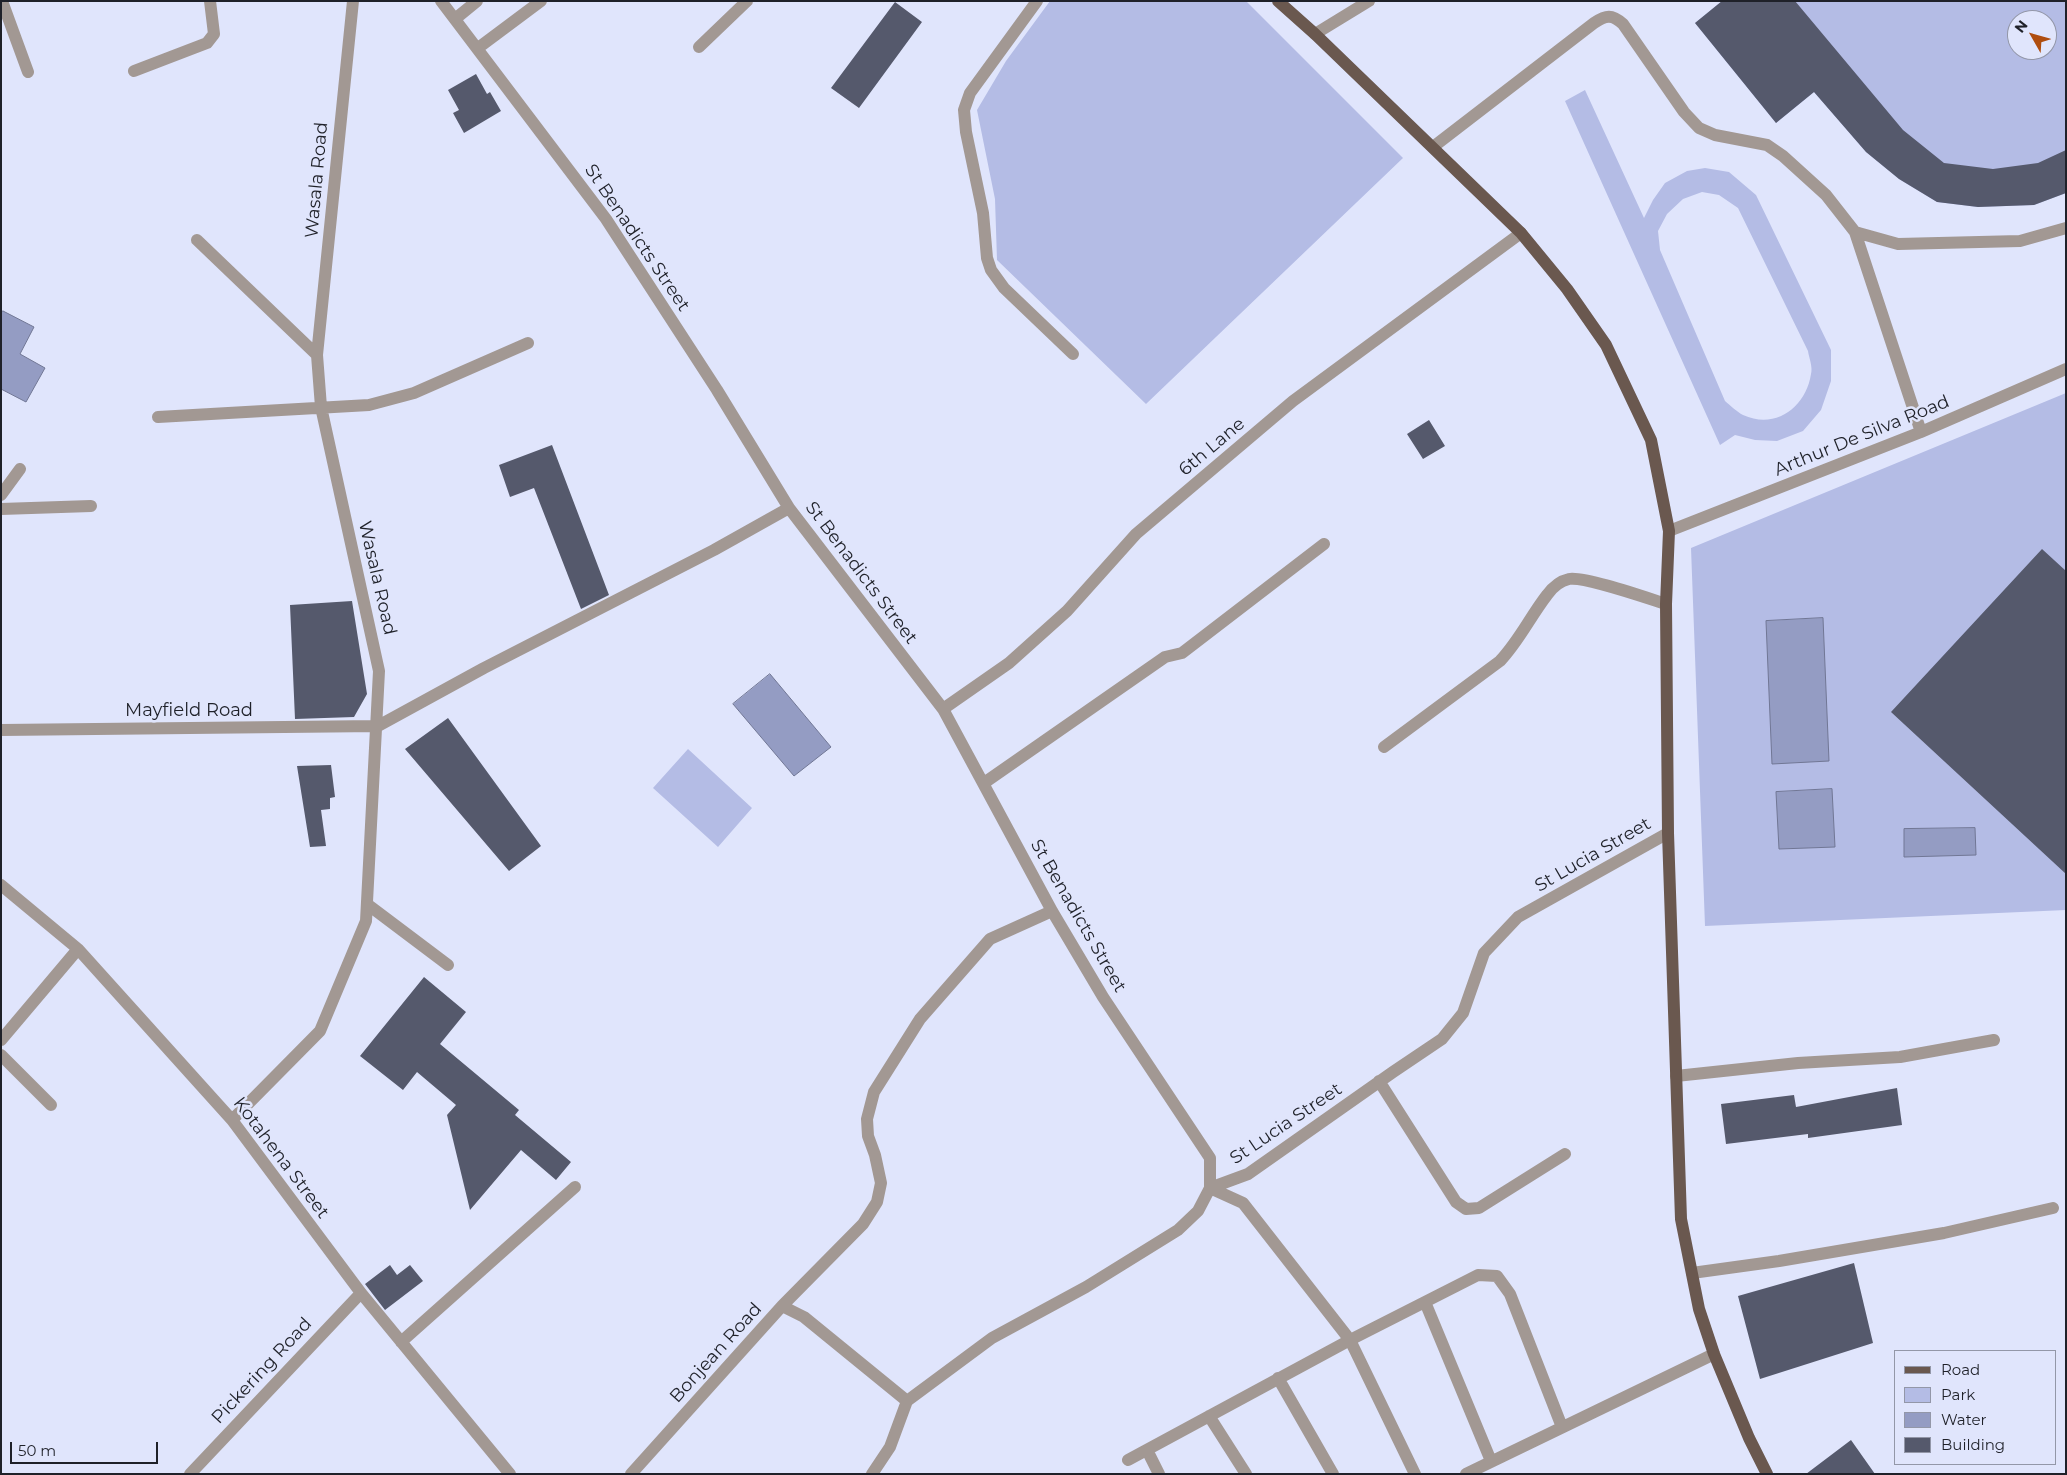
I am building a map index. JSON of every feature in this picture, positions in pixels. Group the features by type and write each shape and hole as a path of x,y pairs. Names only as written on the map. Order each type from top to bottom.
{"main road":[{"path":"1278,1 1315,34 1521,233 1567,289 1606,345 1651,440 1670,531 1666,604 1668,832 1681,1219 1699,1310 1714,1354 1748,1438 1767,1474"}],"street":[{"path":"2,1 28,72"},
{"path":"134,71 207,43 214,34 210,1"},
{"name":"St Benadicts Street","path":"441,1 606,219 717,390 789,508 943,709 1052,910 1103,998 1210,1158 1210,1188"},
{"path":"455,19 477,1"},
{"path":"478,48 541,1"},
{"path":"699,47 747,1"},
{"path":"1036,1 970,93 964,110 966,132 983,213 987,258 991,270 1004,288 1073,354"},
{"path":"1315,34 1369,1"},
{"name":"Wasala Road","path":"232,1120 320,1031 366,921 378,726 379,672 321,408 317,356 349,5"},
{"path":"1433,147 1594,23 1605,16 1614,16 1623,24 1684,112 1699,128 1714,134 1767,145 1783,156 1826,195 1855,232 1921,432"},
{"path":"1855,232 1898,244 2020,241 2066,228"},
{"name":"6th Lane","path":"943,709 1009,663 1067,611 1136,534 1293,401 1521,233"},
{"path":"197,240 317,356"},
{"path":"158,417 369,405 414,393 528,343"},
{"name":"Arthur De Silva Road","path":"1670,531 1921,432 2066,369"},
{"path":"1,495 20,469"},
{"path":"1,509 91,506"},
{"path":"378,726 484,668 714,550 789,508"},
{"path":"984,782 1154,664 1165,657 1182,653 1324,544"},
{"path":"1384,747 1500,661 1514,646 1547,595 1554,587 1569,579 1587,581 1666,604"},
{"name":"Mayfield Road","path":"1,730 378,726"},
{"name":"St Lucia Street","path":"1210,1188 1248,1174 1379,1081 1442,1039 1463,1012 1484,953 1518,917 1668,832"},
{"name":"Kotahena Street","path":"1,885 78,949 232,1120 361,1293 510,1474"},
{"path":"367,904 448,965"},
{"path":"782,1306 863,1224 877,1202 881,1183 875,1155 868,1136 867,1119 874,1092 920,1018 990,939 1052,910"},
{"path":"1,1040 78,949"},
{"path":"1676,1076 1798,1062 1900,1057 1994,1040"},
{"path":"1,1055 51,1105"},
{"path":"1379,1081 1456,1202 1466,1209 1479,1208 1565,1154"},
{"path":"401,1342 575,1187"},
{"path":"872,1474 890,1447 907,1401 992,1338 1086,1287 1178,1230 1198,1211 1210,1188 1243,1203 1350,1340 1415,1474"},
{"path":"1692,1273 1944,1233 2053,1208"},
{"path":"1128,1460 1278,1378 1478,1275 1497,1276 1510,1294 1562,1427"},
{"name":"Pickering Road","path":"190,1474 361,1293"},
{"path":"1425,1302 1491,1461"},
{"name":"Bonjean Road","path":"630,1474 782,1306 804,1317 907,1401"},
{"path":"1466,1474 1714,1354"},
{"path":"1278,1378 1333,1474"},
{"path":"1209,1416 1246,1474"},
{"path":"1147,1450 1159,1474"}],"green space":[{"path":"1050,1 1246,1 1403,158 1146,404 997,260 995,199 977,110 1006,61"},
{"path":"1722,1 2066,1 2066,193 2034,205 1978,207 1937,202 1899,179 1866,152 1814,92 1776,123 1695,23"},
{"path":"1585,90 1644,218 1653,200 1665,183 1687,171 1705,168 1729,172 1756,195 1831,350 1831,381 1821,410 1803,431 1777,441 1755,440 1735,435 1720,445 1565,101","holes":["1702,192 1719,195 1738,208 1808,351 1812,368 1808,386 1796,405 1778,417 1767,420 1743,415 1725,401 1660,250 1658,231 1667,214 1683,199"]},
{"path":"2066,393 2066,910 1705,926 1691,548"},
{"path":"688,749 752,808 718,847 653,788"}],"water":[{"path":"3,311 34,327 20,354 45,368 26,402 1,389 1,314"},
{"path":"1823,618 1829,761 1772,764 1766,621"},
{"path":"770,674 831,747 794,776 733,704"},
{"path":"1832,789 1835,847 1779,849 1776,792"},
{"path":"1975,828 1976,855 1904,857 1904,829"}],"building":[{"path":"1722,1 1795,1 1903,130 1944,163 1993,169 2038,163 2066,150 2066,193 2034,205 1978,207 1937,202 1899,179 1866,152 1814,92 1776,123 1695,23"},
{"path":"895,2 922,22 859,108 831,88"},
{"path":"476,74 487,94 490,92 501,111 464,133 453,113 459,110 448,90"},
{"path":"1429,420 1445,446 1423,459 1407,434"},
{"path":"552,445 609,595 581,609 534,488 510,497 499,465"},
{"path":"2042,549 2066,571 2066,874 1891,712"},
{"path":"352,601 367,694 354,717 295,719 290,605"},
{"path":"448,718 541,846 509,871 405,749"},
{"path":"331,765 335,797 330,798 330,809 321,810 326,846 310,847 297,766"},
{"path":"424,977 466,1012 440,1044 519,1110 515,1115 571,1162 556,1180 521,1150 470,1210 447,1115 456,1105 417,1072 403,1090 360,1056"},
{"path":"1897,1088 1902,1125 1808,1138 1808,1134 1726,1144 1721,1104 1794,1095 1796,1107"},
{"path":"1854,1263 1873,1343 1760,1379 1738,1296"},
{"path":"390,1265 397,1275 410,1265 423,1281 385,1310 365,1284"},
{"path":"1851,1440 1875,1474 1806,1474"}]}
